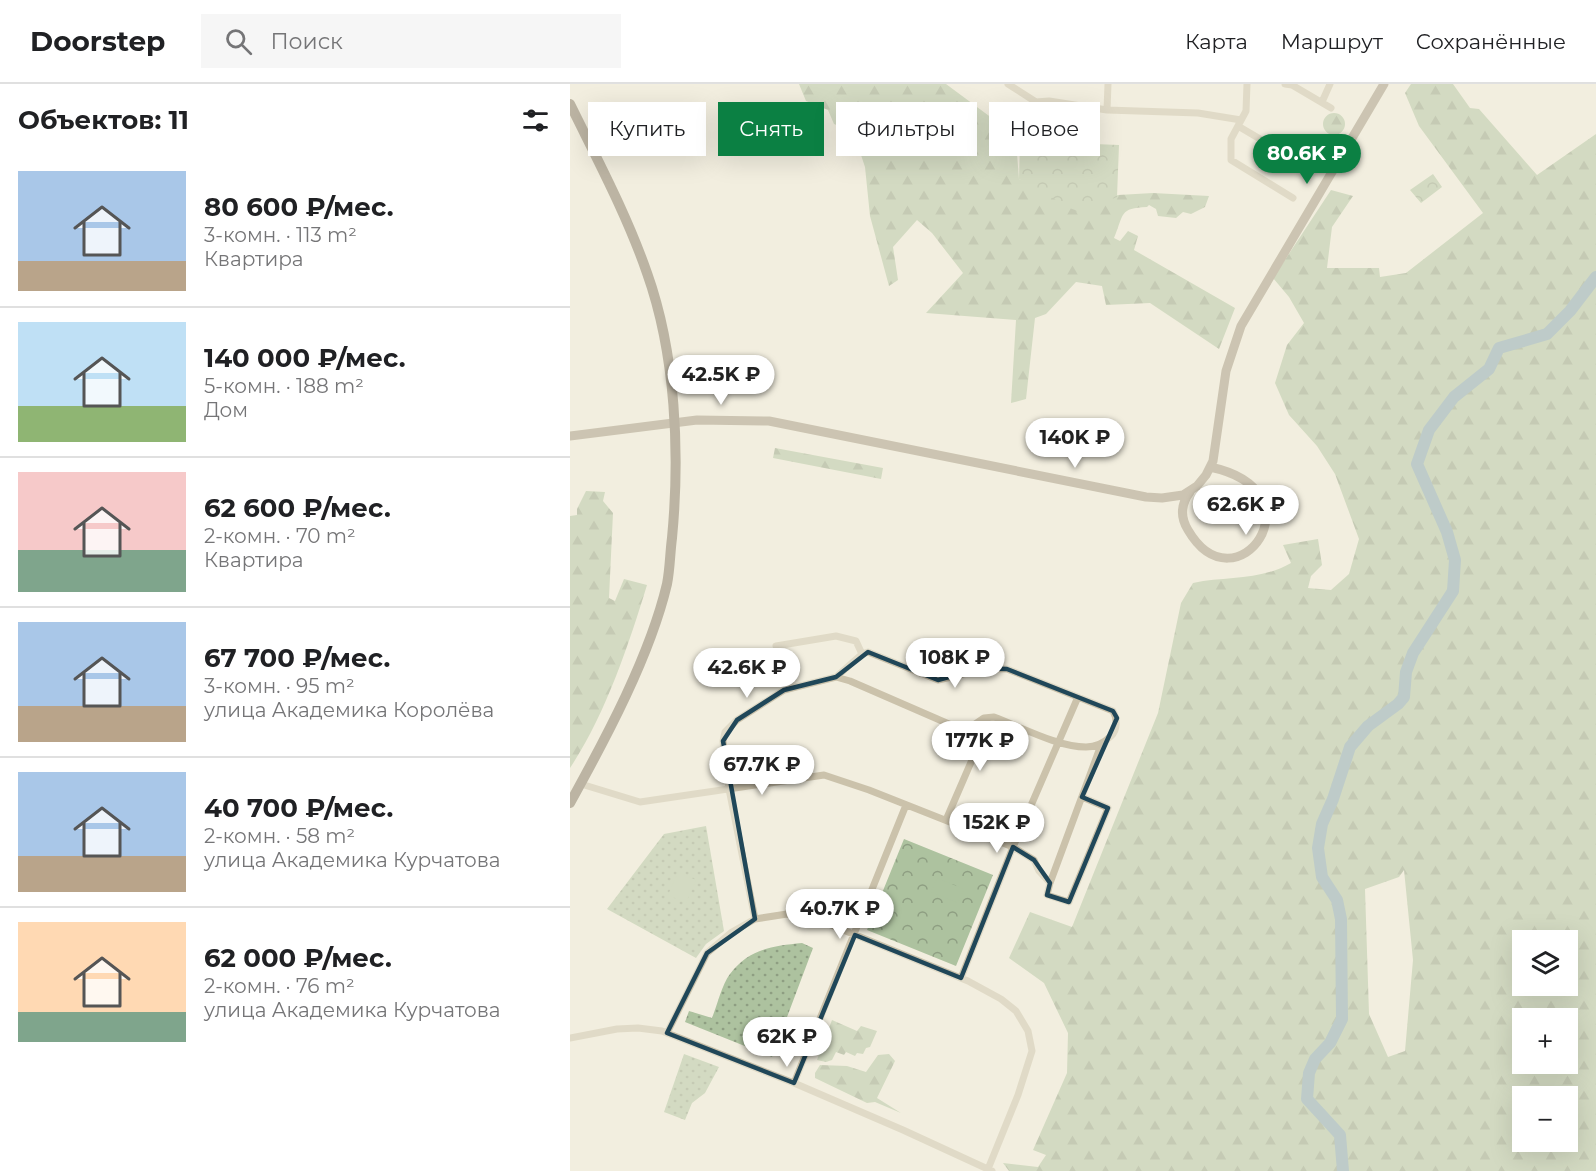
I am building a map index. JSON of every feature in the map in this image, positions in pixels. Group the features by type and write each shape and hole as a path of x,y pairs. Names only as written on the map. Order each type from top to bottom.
{"main road":[{"path":"570,436 673,422 724,419 769,422 1146,497 1175,497 1190,491 1202,482 1213,461 1226,371 1241,326 1384,84"},
{"path":"570,104 615,196 648,275 660,315 668,360 673,422 674,518 667,583 645,652 570,803"},
{"path":"1190,491 1184,501 1182,516 1188,531 1200,546 1221,556 1229,557 1244,553 1256,545 1266,524 1264,507 1257,494 1236,476 1224,470 1210,468"}],"street":[{"path":"1008,84 1036,102 1049,101 1107,110 1197,113 1239,123 1309,168 1314,161"},
{"path":"1107,110 1108,84"},
{"path":"1247,84 1246,111 1232,140 1231,160 1293,198"},
{"path":"1285,84 1292,84 1331,108"},
{"path":"1322,102 1330,84"},
{"path":"776,646 836,636 856,641 862,654"},
{"path":"755,919 729,789 723,741 725,732 737,720 784,690 836,677 862,654 868,652 938,680 981,668 1007,669 1113,711 1117,718 1113,734 1101,745 1050,883 1047,895 1069,902 1108,808 1082,797"},
{"path":"836,677 965,731 978,746 946,820"},
{"path":"961,978 1013,847 1078,697"},
{"path":"965,731 984,718 994,717 1060,742 1087,747 1101,745"},
{"path":"581,784 640,802 824,775 1013,847 1034,860 1039,871 1050,883"},
{"path":"794,1083 906,805"},
{"path":"570,1038 617,1029 638,1028 667,1033 794,1083 990,1170 1032,1051 1028,1031 1016,1011 1001,999 961,978 814,918 787,914 755,919 732,932 706,953 667,1033"}],"highlighted area":[{"path":"868,652 938,680 981,668 1007,669 1113,711 1117,718 1082,797 1108,808 1069,902 1047,895 1050,883 1034,860 1013,847 961,978 855,935 794,1083 667,1033 707,953 755,919 723,741 737,720 784,690 836,677"}],"green space":[{"path":"799,84 946,84 970,102 836,102 836,125 828,110 824,108 824,102 806,101"},
{"path":"1411,84 1453,84 1470,108 1479,109 1537,175 1596,134 1596,1171 1009,1171 1003,1163 1038,1167 1046,1155 1033,1150 1067,1073 1068,1033 1044,983 1009,958 1030,912 1072,927 1158,713 1181,603 1193,583 1267,573 1291,563 1283,545 1318,539 1322,565 1311,576 1308,588 1331,590 1349,574 1359,539 1335,474 1317,446 1289,415 1275,383 1287,345 1304,323 1289,297 1273,278 1331,190 1353,196 1332,227 1327,268 1379,268 1380,277 1406,273 1483,213 1419,126 1405,93","holes":["1404,870 1413,960 1405,1051 1388,1057 1369,1014 1365,889 1399,877"]},
{"path":"977,107 989,116 989,156 1017,156 1019,179 1092,206 1118,195 1153,193 1209,196 1205,207 1191,214 1183,212 1176,218 1158,216 1156,209 1149,205 1131,209 1121,218 1114,238 1120,241 1128,231 1138,236 1134,250 1235,308 1219,349 1150,303 1106,305 1102,286 1076,282 1046,314 1035,318 1026,399 1011,403 1016,320 926,313 963,273 932,233 917,220 893,247 898,280 889,286 870,216 865,167 861,156 977,156"},
{"path":"1330,113 1338,113 1345,120 1345,128 1338,135 1330,135 1323,128 1323,120"},
{"path":"1100,144 1119,145 1117,197 1079,213 1019,179 1020,156 1100,156"},
{"path":"1433,174 1442,187 1421,203 1410,190"},
{"path":"775,448 883,468 881,479 773,458"},
{"path":"586,491 605,492 603,501 613,513 609,598 615,601 624,579 647,585 624,655 605,703 583,748 570,768 570,516 577,515 577,509"},
{"path":"706,826 724,931 706,944 696,958 607,909 664,834"},
{"path":"904,839 993,875 956,966 867,930"},
{"path":"678,872 696,880 686,903 668,895"},
{"path":"937,878 964,889 958,903 931,892"},
{"path":"802,943 813,948 772,1057 685,1022 689,1011 712,1018 727,978 745,959 762,950"},
{"path":"832,1020 857,1031 861,1026 877,1031 870,1047 866,1048 863,1054 857,1053 855,1056 846,1052 844,1055 836,1052 832,1060 826,1062 817,1060"},
{"path":"684,1054 719,1067 705,1093 692,1103 685,1120 664,1112"},
{"path":"889,1054 895,1061 877,1098 901,1113 875,1102 867,1103 815,1078 820,1065 847,1066 866,1072 878,1055"}],"waterway":[{"path":"1343,1171 1340,1135 1307,1099 1309,1073 1315,1059 1330,1043 1342,1019 1341,919 1337,900 1322,877 1318,848 1322,824 1350,747 1368,726 1404,697 1406,672 1413,653 1453,591 1455,560 1447,532 1417,464 1429,430 1454,397 1489,369 1499,348 1547,334 1570,311 1596,277"}]}
